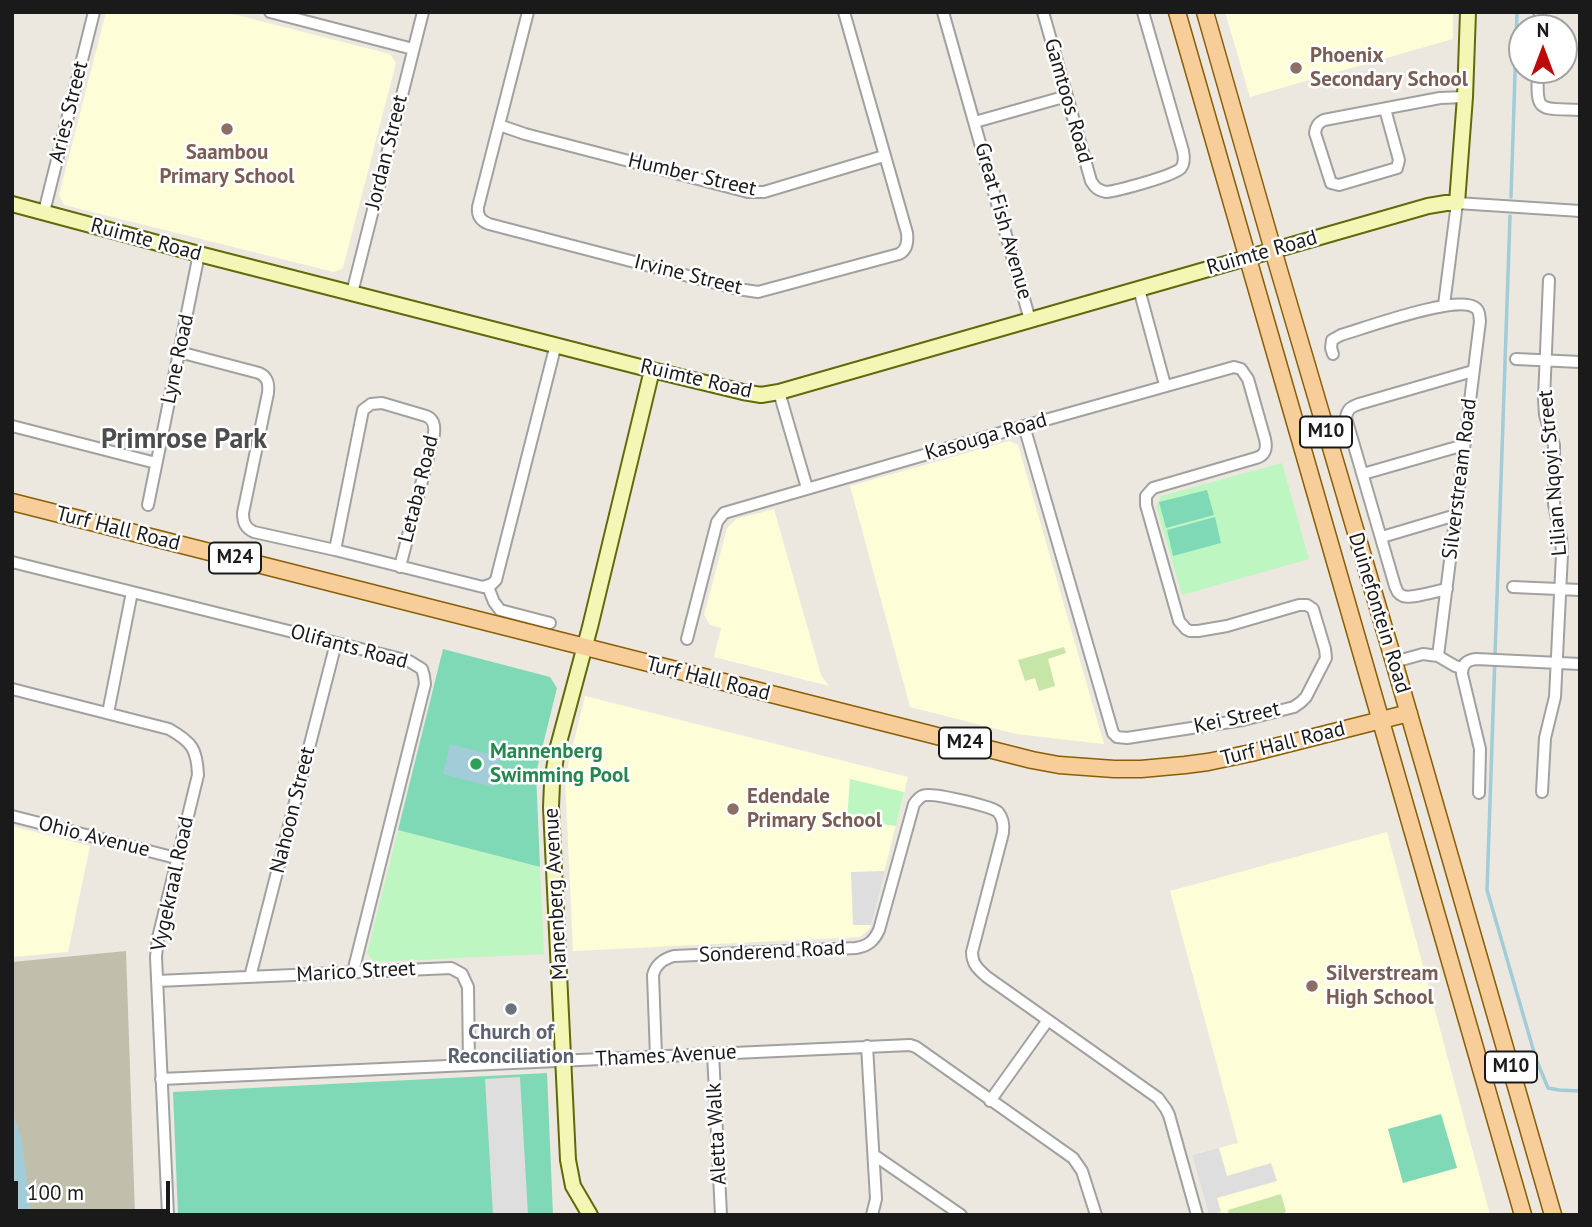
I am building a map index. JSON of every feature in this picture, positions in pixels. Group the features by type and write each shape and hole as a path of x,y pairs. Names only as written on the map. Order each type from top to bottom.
{"main road":[{"name":"Duinefontein Road","path":"1177,12 1523,1215"},
{"name":"Duinefontein Road","path":"1205,12 1553,1215"},
{"name":"Turf Hall Road","path":"12,502 1032,760 1086,768 1141,769 1208,762 1409,713"}],"street":[{"name":"Aries Street","path":"44,212 94,12"},
{"path":"270,12 414,49"},
{"path":"317,24 320,12"},
{"name":"Jordan Street","path":"352,293 423,12"},
{"name":"Irvine Street","path":"527,12 478,207 478,215 483,222 751,292 764,291 902,252 907,243 907,233 844,12"},
{"name":"Great Fish Avenue","path":"943,12 1030,320"},
{"name":"Gamtoos Road","path":"1043,12 1091,181 1099,191 1112,191 1171,174 1182,168 1183,151 1143,12"},
{"path":"1444,305 1457,203 1468,12"},
{"path":"1537,84 1537,96 1540,104 1546,108 1580,110"},
{"name":"Great Fish Avenue","path":"975,122 1067,96"},
{"path":"1385,108 1399,160 1397,168 1333,185 1329,181 1315,133 1317,125 1324,120 1385,108 1440,98 1465,97"},
{"name":"Humber Street","path":"499,125 551,141 756,193 884,156"},
{"name":"Ruimte Road","path":"12,204 652,370 761,395 1428,206 1457,203"},
{"path":"1457,203 1580,211"},
{"name":"Lyne Road","path":"148,505 199,254"},
{"name":"Lilian Nqoyi Street","path":"1542,792 1545,738 1555,697 1562,545 1554,504 1554,445 1544,407 1549,280"},
{"path":"1139,289 1165,385"},
{"name":"Silverstream Road","path":"1333,354 1330,343 1334,338 1444,305 1470,305 1478,311 1480,321 1438,656"},
{"path":"550,623 500,610 488,587 496,580 556,344"},
{"name":"Letaba Road","path":"179,352 259,373 269,382 243,513 248,529 488,587"},
{"path":"1516,359 1580,362"},
{"name":"Kasouga Road","path":"687,639 720,517 729,511 1225,368 1241,369"},
{"name":"Kei Street","path":"1024,426 1113,733 1117,737 1127,738 1243,720 1294,707 1306,696 1326,658 1310,606 1302,605 1227,626 1198,631 1186,629 1179,621 1146,500 1148,492 1153,488 1264,454 1265,439 1248,379 1241,369"},
{"name":"Manenberg Avenue","path":"590,1215 577,1194 569,1170 551,795 557,750 652,370"},
{"path":"1447,589 1407,596 1399,593 1346,418 1349,409 1359,404 1473,371"},
{"path":"779,392 807,488"},
{"name":"Letaba Road","path":"335,550 363,410 370,404 382,403 426,416 434,426 400,567"},
{"path":"12,426 156,463"},
{"path":"1363,474 1464,444"},
{"path":"1381,537 1456,515"},
{"name":"Olifants Road","path":"12,562 409,661 422,669 425,684 353,972"},
{"path":"1513,587 1580,590"},
{"path":"108,713 132,592"},
{"name":"Nahoon Street","path":"250,977 336,643"},
{"path":"1394,662 1423,654 1438,656 1462,668"},
{"path":"1479,793 1480,749 1462,668 1470,659 1580,664"},
{"name":"Vygekraal Road","path":"12,689 169,729 184,737 193,748 197,761 198,775 157,946 168,1215"},
{"name":"Sonderend Road","path":"656,1056 653,975 662,960 674,956 856,948 867,945 879,930 911,809 917,800 927,795 943,796 987,807 1002,818 1003,833 972,957 979,970 1158,1098 1169,1115 1197,1215"},
{"name":"Ohio Avenue","path":"12,816 177,858"},
{"name":"Marico Street","path":"157,981 451,968 464,977 468,987 469,1065"},
{"path":"990,1101 1048,1020"},
{"name":"Thames Avenue","path":"161,1079 902,1044 916,1047 1073,1158 1085,1179 1096,1215"},
{"path":"867,1046 876,1199 873,1215"},
{"name":"Aletta Walk","path":"713,1053 721,1215"},
{"path":"874,1155 961,1215"}],"shaded area":[{"name":"Saambou Primary School","path":"106,12 225,12 390,54 396,63 343,268 334,272 64,205 59,195"},
{"name":"Phoenix Secondary School","path":"1225,12 1453,12 1453,39 1250,97"},
{"path":"1009,441 1018,445 1104,744 1016,734 910,707 850,486"},
{"path":"774,509 821,675 829,686 714,657 721,628 710,625 704,615 727,528 736,519"},
{"name":"Edendale Primary School","path":"585,696 908,777 870,928 860,937 573,951 565,778"},
{"path":"12,826 90,846 68,952 12,957"},
{"name":"Silverstream High School","path":"1387,832 1490,1215 1209,1215 1192,1155 1238,1143 1170,891"},
{"path":"885,871 871,925 853,925 851,872"},
{"path":"126,951 135,1215 12,1215 12,962"},
{"path":"520,1077 528,1215 493,1215 485,1079"},
{"path":"1219,1148 1227,1176 1271,1163 1277,1181 1217,1198 1221,1212 1209,1215 1192,1155"}],"green space":[{"path":"1282,463 1309,559 1182,595 1156,506 1161,496"},
{"path":"1207,490 1214,515 1166,528 1159,502"},
{"path":"1215,517 1221,543 1173,556 1167,530"},
{"path":"1064,647 1066,653 1048,659 1055,686 1039,691 1035,678 1025,681 1018,660"},
{"name":"Mannenberg Swimming Pool","path":"443,649 550,677 557,688 536,773 540,867 398,830"},
{"path":"850,779 904,792 896,826 847,819"},
{"path":"398,830 540,867 544,954 374,962 367,953"},
{"path":"547,1073 553,1215 178,1215 173,1092"},
{"path":"1441,1114 1457,1168 1403,1183 1388,1129"},
{"path":"1281,1194 1286,1212 1277,1215 1229,1215 1228,1210"}],"water":[{"path":"450,744 501,757 493,787 443,774"},
{"path":"12,1109 22,1141 29,1215 12,1215"}],"waterway":[{"path":"1511,197 1517,12"},
{"path":"1510,216 1487,890 1536,1059 1548,1088 1580,1091"}],"place":[{"name":"Phoenix Secondary School","path":"1296,68"},
{"name":"Saambou Primary School","path":"227,129"},
{"name":"Mannenberg Swimming Pool","path":"476,764"},
{"name":"Edendale Primary School","path":"733,809"},
{"name":"Silverstream High School","path":"1312,986"},
{"name":"Church of Reconciliation","path":"511,1009"}],"district":[{"name":"Primrose Park","path":"184,440"}]}
